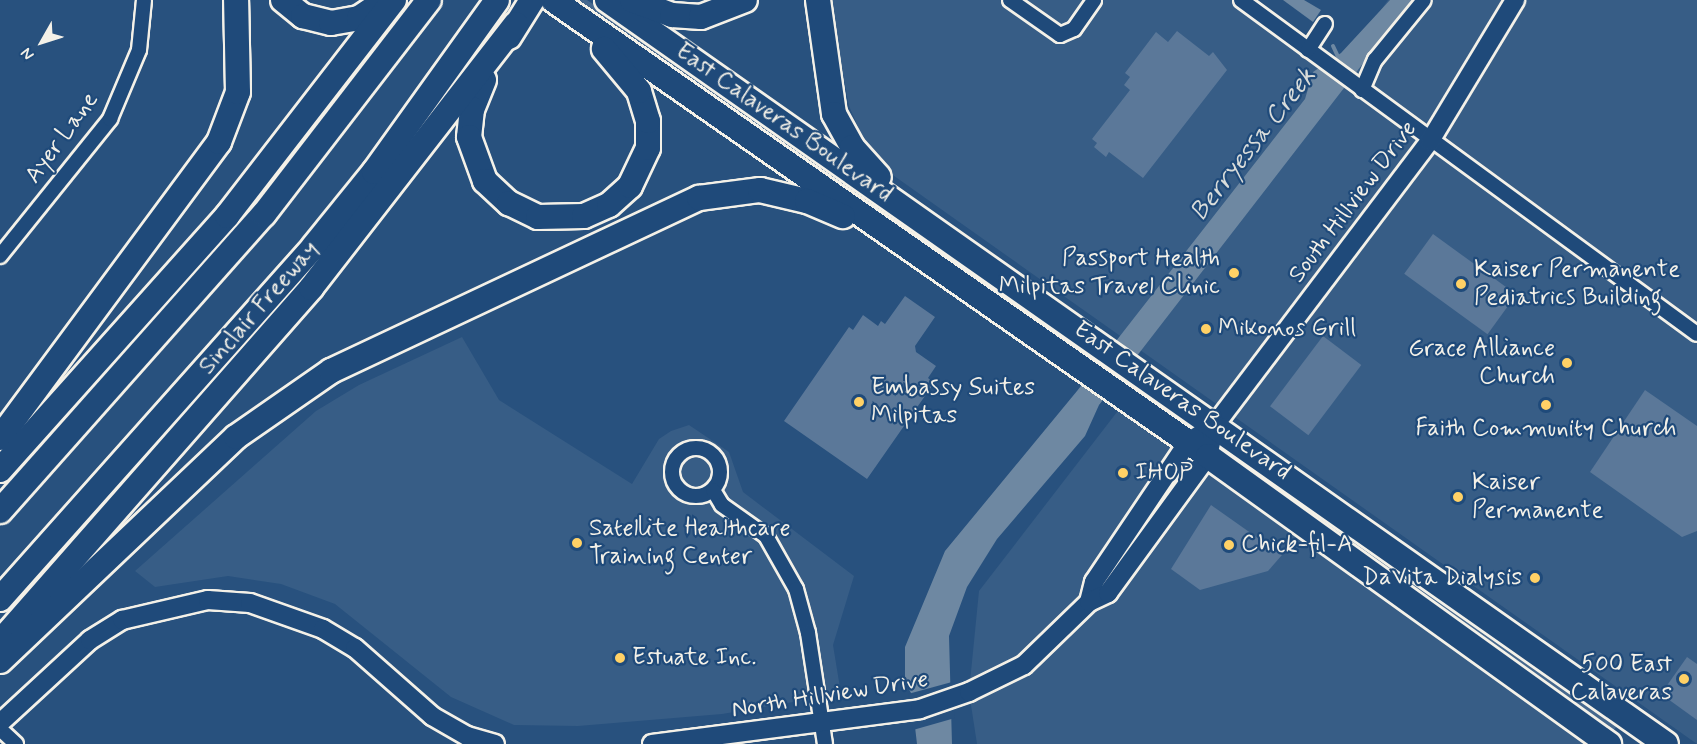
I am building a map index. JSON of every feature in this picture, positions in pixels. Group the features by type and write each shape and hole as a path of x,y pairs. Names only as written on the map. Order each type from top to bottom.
{"highway":[{"path":"0,438 219,142 238,92 236,0"},
{"path":"283,0 303,16 331,23 359,18 386,0"},
{"path":"0,470 227,216 394,0"},
{"path":"0,511 264,213 429,0"},
{"path":"0,642 311,288 516,24 532,0"},
{"path":"516,24 472,109 469,137 477,168 496,194 523,211 554,219 598,211 620,196 638,174 648,148 648,121 629,76 553,0"},
{"name":"East Calaveras Boulevard","path":"553,0 908,249 1087,370 1609,744"},
{"name":"East Calaveras Boulevard","path":"607,0 1135,368 1666,744"},
{"path":"632,0 672,15 701,18 745,0"},
{"path":"818,0 834,114 852,147 907,208"},
{"path":"0,577 309,229 489,2"},
{"name":"Sinclair Freeway","path":"0,599 314,246 381,164 489,2"},
{"path":"0,661 211,460 284,400 357,358 679,206 720,193 760,190 828,208 908,249"}],"street":[{"name":"Ayer Lane","path":"0,256 110,119 139,50 144,0"},
{"path":"1010,0 1060,35 1074,29 1094,0"},
{"path":"1241,0 1430,141 1697,334"},
{"path":"1360,89 1375,60 1424,0"},
{"name":"South Hillview Drive","path":"1215,425 1430,141 1515,0"},
{"path":"1310,52 1325,24"},
{"name":"North Hillview Drive","path":"1089,602 1094,582 1188,442 1215,425"},
{"name":"North Hillview Drive","path":"652,744 726,740 822,721 894,714 969,692 1024,665 1089,602 1108,592 1208,456 1215,425"},
{"path":"713,490 724,507 766,536 783,561 808,633 825,744"},
{"path":"0,723 90,640 122,620 208,600 250,603 323,629 355,648 432,716 466,736 495,744"},
{"path":"0,729 16,744"}],"shaded area":[{"path":"572,0 587,0 1035,310 1030,318"},
{"path":"829,0 1251,0 1344,62 1388,0 1697,0 1697,744 873,161 849,106"},
{"path":"1283,0 1304,0 1321,10 1313,22"},
{"path":"1390,0 1412,0 1099,405 1085,436 997,539 967,587 949,636 952,744 917,744 911,693 905,682 905,647 945,551 1077,391 1305,99 1313,72 1341,53"},
{"path":"462,337 499,400 632,484 659,439 671,431 689,425 729,452 743,492 854,576 833,645 841,694 722,714 578,726 514,725 451,697 335,604 281,584 228,576 155,587 135,571 316,411 359,385"},
{"path":"1127,399 1609,744 977,744 969,692 979,591"},
{"path":"1387,559 1617,726 1611,734 1381,567"}],"pier":[{"path":"952,682 955,718 913,730 908,694"}],"building":[{"path":"1177,31 1209,56 1213,52 1227,70 1143,178 1109,152 1106,157 1094,147 1097,143 1092,139 1130,90 1124,85 1130,77 1125,73 1156,32 1168,42"},
{"name":"Kaiser Permanente Pediatrics Building","path":"1433,234 1516,295 1488,334 1404,274"},
{"name":"Embassy Suites Milpitas","path":"905,296 935,317 915,346 916,352 936,366 928,378 934,383 867,479 784,421 849,327 853,330 863,315 878,326 881,321 885,324"},
{"path":"1323,336 1361,365 1308,435 1270,406"},
{"path":"1645,390 1697,426 1697,531 1682,537 1590,472"},
{"name":"Chick-fil-A","path":"1211,505 1282,555 1268,571 1200,590 1171,569"},
{"name":"500 East Calaveras","path":"1687,657 1697,664 1697,720 1661,694"}],"waterway":[{"path":"1333,46 1339,59"}],"place":[{"name":"Passport Health Milpitas Travel Clinic","path":"1234,273"},
{"name":"Kaiser Permanente Pediatrics Building","path":"1461,284"},
{"name":"Mikonos Grill","path":"1206,329"},
{"name":"Grace Alliance Church","path":"1567,363"},
{"name":"Embassy Suites Milpitas","path":"859,402"},
{"name":"Faith Community Church","path":"1546,405"},
{"name":"IHOP","path":"1123,473"},
{"name":"Kaiser Permanente","path":"1458,497"},
{"name":"Satellite Healthcare Training Center","path":"577,543"},
{"name":"Chick-fil-A","path":"1229,545"},
{"name":"DaVita Dialysis","path":"1535,578"},
{"name":"Estuate Inc.","path":"620,658"},
{"name":"500 East Calaveras","path":"1684,679"}],"water label":[{"name":"Berryessa Creek","path":"1254,145"}]}
